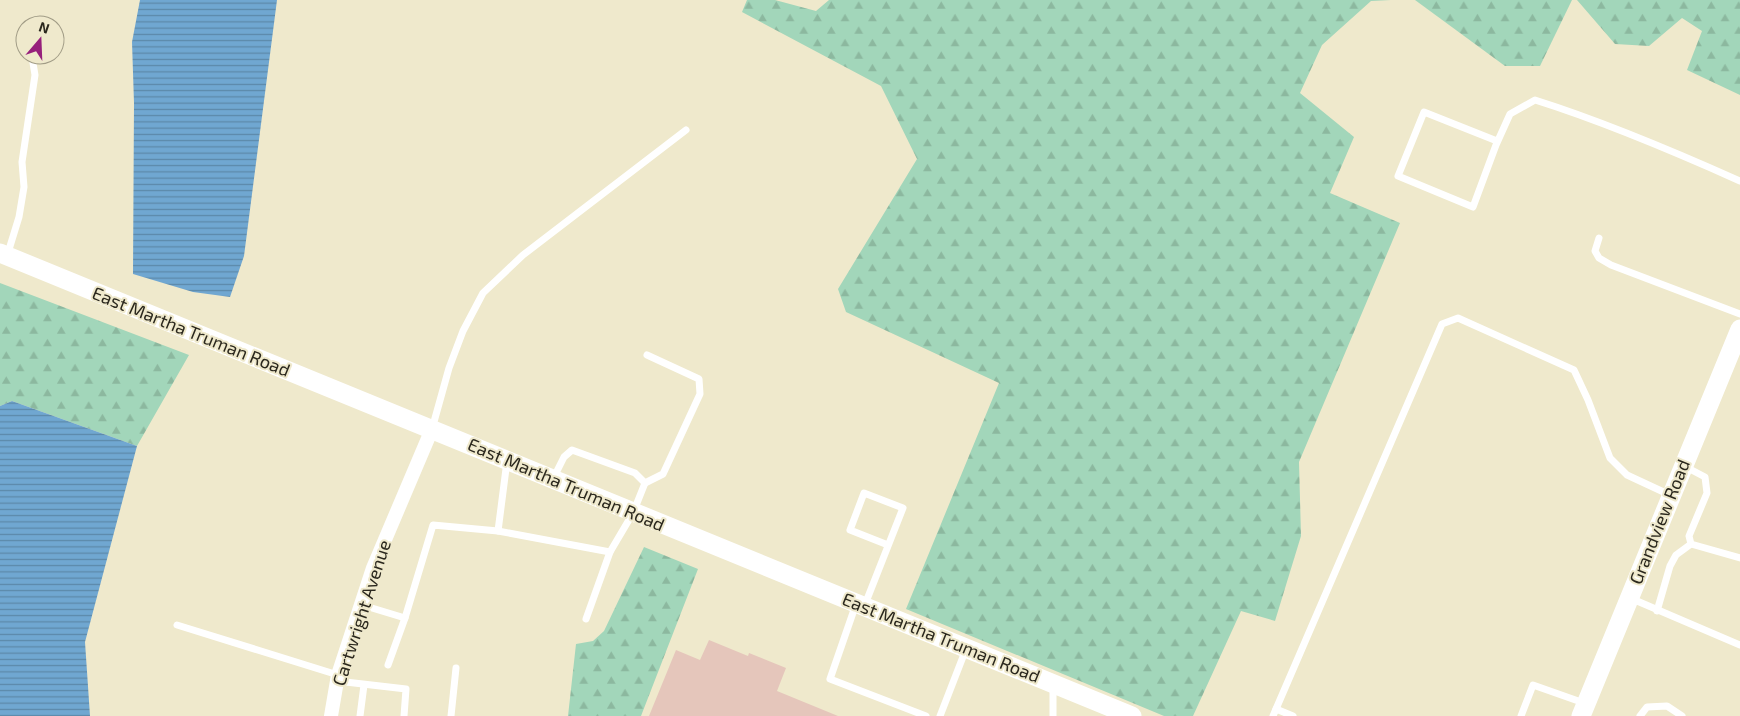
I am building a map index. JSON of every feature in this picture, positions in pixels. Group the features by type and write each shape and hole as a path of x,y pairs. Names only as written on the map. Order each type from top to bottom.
{"main road":[{"name":"East Martha Truman Road","path":"4,255 1132,716"},
{"name":"Grandview Road","path":"1584,710 1740,329"}],"street":[{"name":"Cartwright Avenue","path":"331,716 338,678 373,568 432,429"}],"lane":[{"path":"4,255 19,217 24,187 22,162 35,75 33,65"},
{"path":"1498,141 1424,112 1398,176 1472,207 1510,114 1535,100 1682,155 1740,181"},
{"path":"432,429 449,368 460,340 483,293 523,255 686,130"},
{"path":"1598,238 1595,251 1599,258 1611,265 1740,314"},
{"path":"1293,716 1274,712 1442,324 1458,318 1574,370 1588,400 1610,458 1628,475 1672,495"},
{"path":"586,619 610,552 634,513 645,483 663,474 700,394 698,379 647,356"},
{"path":"552,479 564,457 572,450 636,473 645,483"},
{"path":"498,531 507,460"},
{"path":"1684,466 1705,477 1707,493 1689,536 1690,544"},
{"path":"888,545 850,530 864,493 902,508 888,545 860,605 830,679 926,716"},
{"path":"388,665 405,618 433,525 498,531 610,552"},
{"path":"1690,544 1740,558"},
{"path":"1657,611 1670,566 1676,555 1690,544"},
{"path":"1629,598 1740,645"},
{"path":"362,605 405,618"},
{"path":"177,625 338,678 364,685 406,689 404,716"},
{"path":"940,716 966,649"},
{"path":"451,716 456,668"},
{"path":"1053,684 1053,716"},
{"path":"360,716 364,685"},
{"path":"1522,716 1533,685 1584,710"},
{"path":"1640,716 1647,707 1667,706 1682,716"}],"green space":[{"path":"747,0 775,0 816,11 829,0 1391,0 1371,1 1322,45 1300,93 1354,137 1330,193 1400,223 1299,462 1301,536 1275,621 1241,611 1193,716 1164,716 906,609 999,383 846,312 838,289 917,159 881,86 742,12"},
{"path":"1415,0 1572,0 1540,66 1505,66"},
{"path":"1577,0 1740,0 1740,95 1687,70 1702,31 1682,18 1649,46 1615,44"},
{"path":"0,283 189,355 137,446 12,401 0,406"},
{"path":"644,547 698,569 641,716 568,716 576,644 593,641 604,631"}],"water":[{"path":"140,0 277,0 244,256 230,297 193,292 133,274 134,103 132,42"},
{"path":"12,401 137,446 85,642 90,716 0,716 0,406"}],"building":[{"path":"709,640 748,656 749,653 786,668 777,691 838,716 649,716 676,650 700,660"}]}
